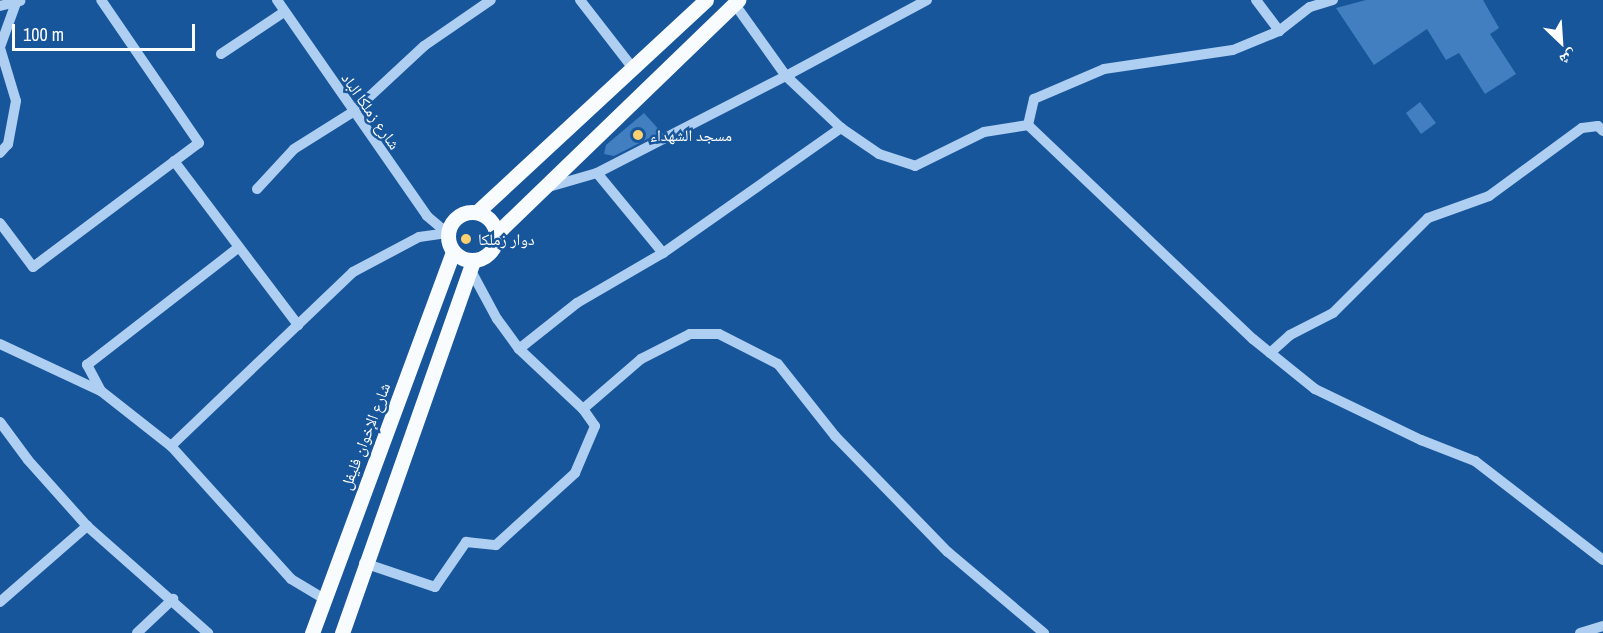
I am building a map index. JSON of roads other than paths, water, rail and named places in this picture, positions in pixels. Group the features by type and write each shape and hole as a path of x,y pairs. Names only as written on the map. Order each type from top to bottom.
{"main road":[{"path":"471,264 453,251 447,232 458,216 477,212 706,0"},
{"path":"343,632 364,563 471,264 492,249 496,234 736,2"},
{"path":"477,212 490,220 496,234"},
{"name":"شارع الإخوان فليفل","path":"312,633 323,598 453,251"}],"street":[{"path":"0,223 33,267 199,143 101,0"},
{"name":"شارع زملكا الباد","path":"277,0 352,112 427,216 447,232"},
{"path":"257,189 294,149 352,112 424,46 491,0"},
{"path":"580,0 632,67"},
{"path":"544,189 597,172 786,76 927,0"},
{"path":"1256,0 1279,31"},
{"path":"1028,125 1034,99 1104,69 1233,50 1279,31 1310,8 1333,0"},
{"path":"0,6 19,1"},
{"path":"0,153 8,144 16,101 0,47 19,1"},
{"path":"736,2 786,76 841,128 879,154 915,166 984,132 1028,125"},
{"path":"221,54 284,12"},
{"path":"1028,125 1270,353 1315,389 1421,440 1475,461 1603,560"},
{"path":"1270,353 1290,335 1333,313 1428,218 1489,196 1582,128 1598,126 1603,131"},
{"path":"519,349 577,303 663,253 841,128"},
{"path":"174,161 298,325"},
{"path":"597,172 663,253"},
{"path":"171,446 353,272 419,237 447,232"},
{"path":"101,391 87,365 239,247"},
{"path":"364,563 435,587 466,542 496,545 575,473 595,426 583,408 519,349 497,319 471,264"},
{"path":"583,408 641,359 690,334 719,334 778,364 835,436 948,552 1044,633"},
{"path":"0,344 101,391 171,446 291,579 323,598"},
{"path":"0,422 28,460 87,525 173,599 208,633"},
{"path":"0,602 87,525"},
{"path":"137,633 173,599"},
{"path":"1580,633 1603,626"}],"place":[{"name":"مسجد الشهداء","path":"638,135"},
{"name":"دوار زملكا","path":"466,239"}]}
